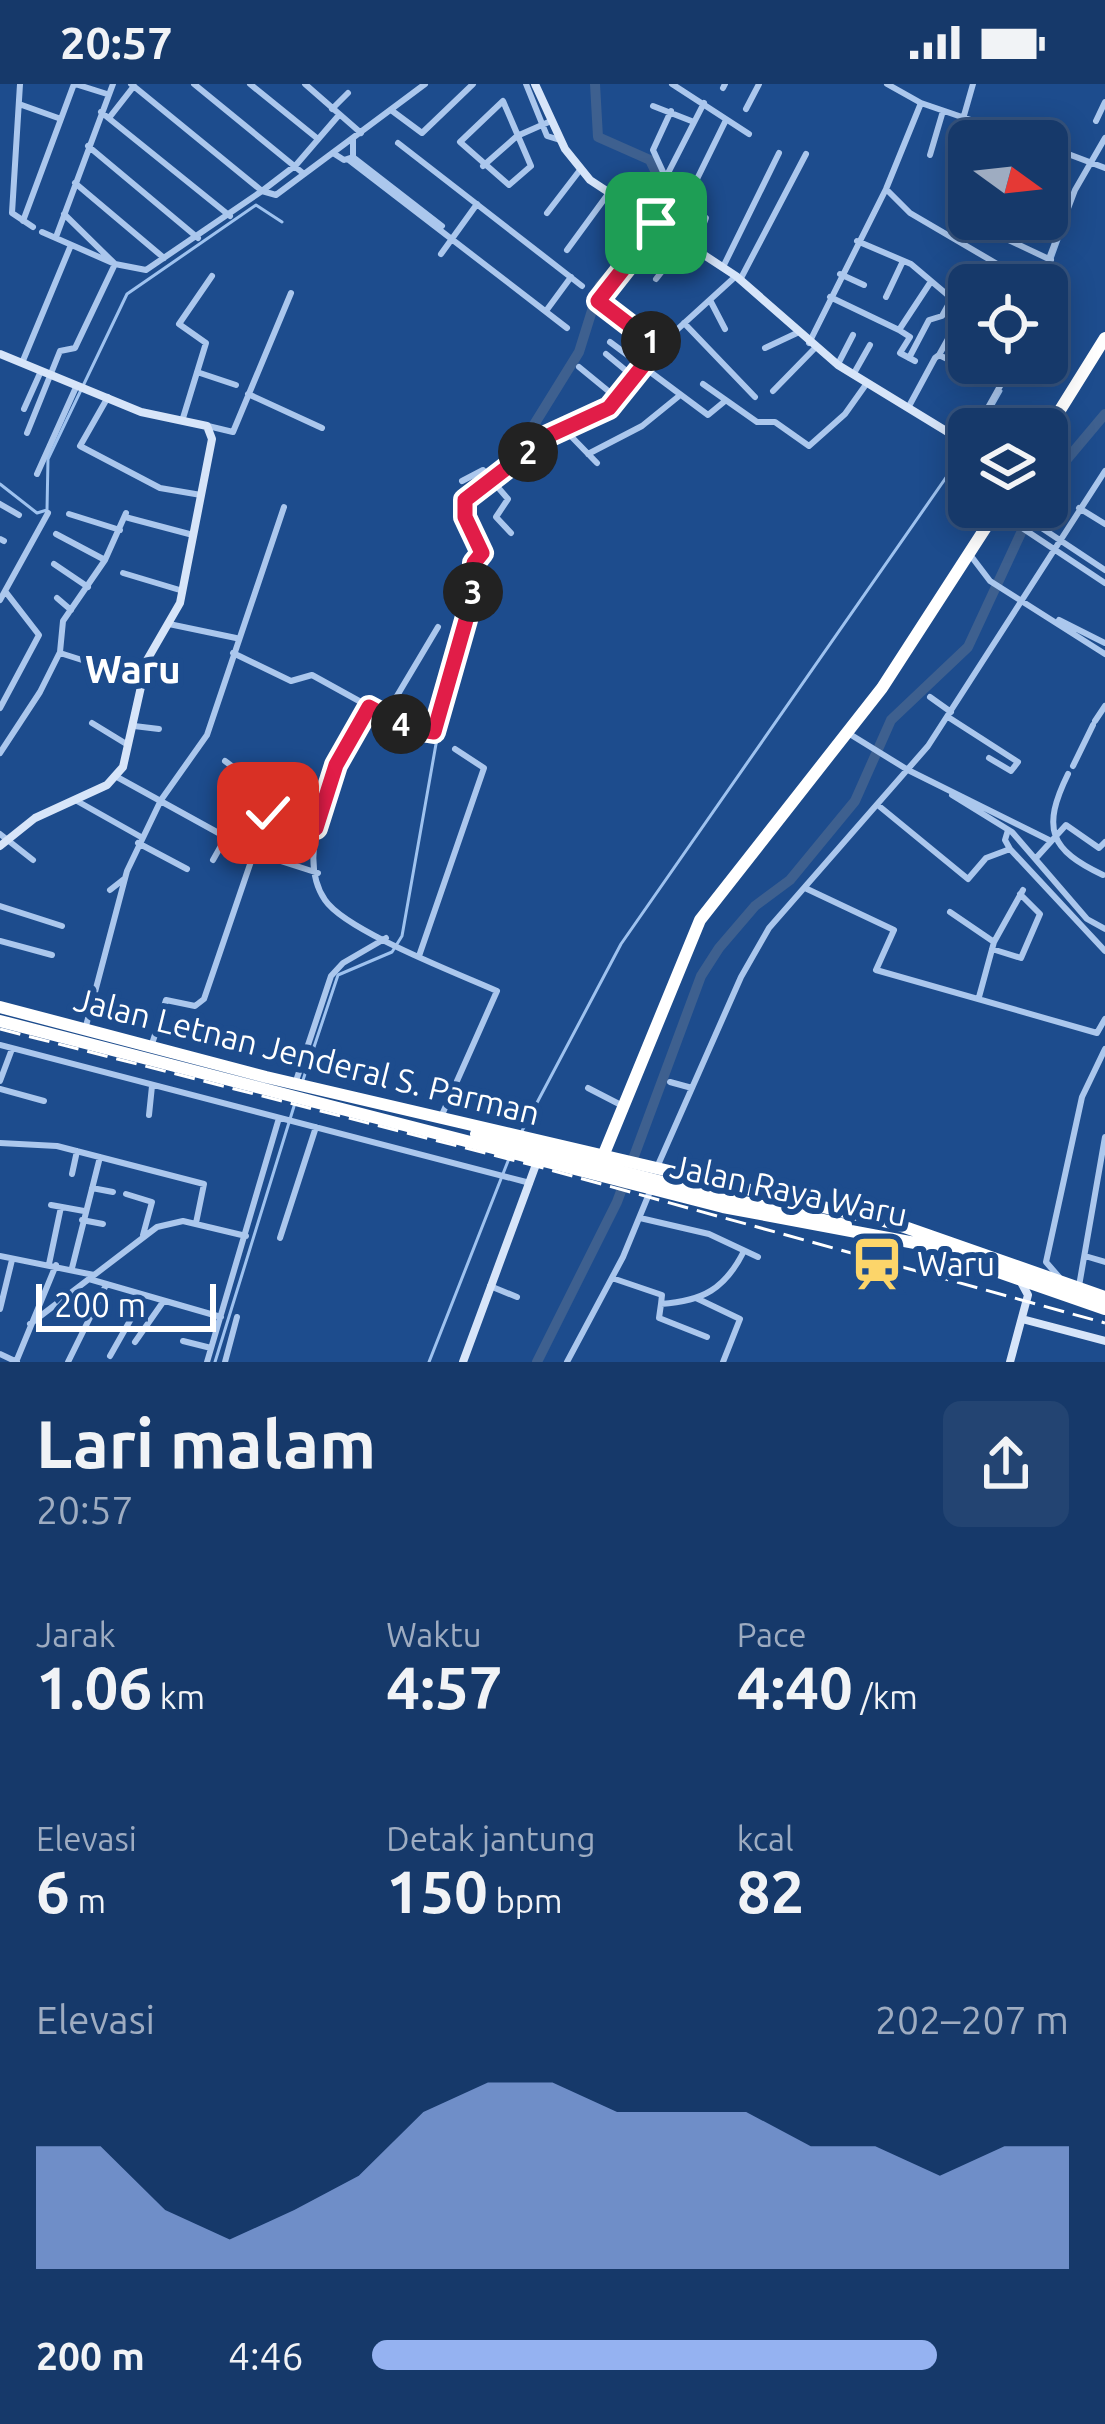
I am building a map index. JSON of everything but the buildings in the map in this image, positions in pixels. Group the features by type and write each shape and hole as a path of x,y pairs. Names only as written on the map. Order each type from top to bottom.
{"highway":[{"path":"1061,408 1105,338"},
{"path":"578,1151 597,1144 611,1128 689,941 710,903 848,733 988,528"},
{"name":"Jalan Letnan Jenderal S. Parman","path":"0,1007 263,1083"},
{"path":"0,1021 712,1195 919,1240"},
{"name":"Jalan Letnan Jenderal S. Parman","path":"296,1090 441,1117 619,1161"},
{"name":"Jalan Letnan Jenderal S. Parman","path":"296,1090 613,1178"},
{"path":"611,1128 612,1149 619,1161 613,1178"},
{"name":"Jalan Raya Waru","path":"619,1161 896,1224 919,1240 1019,1282 1105,1309"},
{"name":"Jalan Raya Waru","path":"613,1178 919,1240 1105,1297"}],"street":[{"path":"20,84 12,213 33,227"},
{"path":"22,221 74,84 107,94"},
{"path":"56,237 113,84"},
{"path":"194,84 304,174"},
{"path":"250,84 318,139"},
{"path":"305,84 357,136"},
{"path":"109,118 133,85 262,191 276,195 425,84"},
{"path":"391,110 422,133 473,84"},
{"path":"672,84 748,134"},
{"path":"746,109 759,84"},
{"path":"887,84 921,103 970,120"},
{"path":"964,118 973,84"},
{"path":"535,85 546,123 580,170 608,194 696,244 706,218 683,207 652,149 671,111"},
{"path":"43,232 136,271 164,259 230,216 296,164 348,93"},
{"path":"502,101 530,163 509,185 483,166 460,140 502,101"},
{"path":"1096,121 1105,102"},
{"path":"665,179 704,103"},
{"path":"772,391 812,346 840,274 886,189 921,103"},
{"path":"19,104 61,119"},
{"path":"653,106 694,122"},
{"path":"930,155 943,111"},
{"path":"101,112 230,216"},
{"path":"658,347 598,301 631,259 683,207 724,122"},
{"path":"483,166 517,136 546,123"},
{"path":"351,159 357,136"},
{"path":"1049,264 1097,165 1105,138"},
{"path":"398,143 582,286"},
{"path":"88,146 198,238"},
{"path":"333,153 351,159 567,328"},
{"path":"723,267 779,153"},
{"path":"233,653 291,681 312,674 385,716 421,733 434,732 472,599 478,559 464,505 468,494 562,428 601,413 618,399 658,347 738,278 806,154"},
{"path":"1068,154 1097,165"},
{"path":"547,214 580,170"},
{"path":"75,183 164,259"},
{"path":"13,187 33,193"},
{"path":"886,189 910,213 997,264"},
{"path":"567,250 608,194"},
{"path":"441,254 477,204"},
{"path":"64,214 115,264"},
{"path":"665,228 738,278 838,365 948,432"},
{"path":"632,248 665,228"},
{"path":"1008,240 1051,260"},
{"path":"857,241 903,260 948,296"},
{"path":"656,279 685,242"},
{"path":"22,363 72,244"},
{"path":"886,297 903,260"},
{"path":"27,433 61,349 75,348 115,264"},
{"path":"840,274 864,285"},
{"path":"183,418 206,342 179,324 212,276"},
{"path":"546,310 571,277"},
{"path":"899,330 930,283"},
{"path":"0,354 141,412 233,432 291,293"},
{"path":"830,297 910,337 900,353 912,359 929,320 940,317 948,303"},
{"path":"711,302 725,328"},
{"path":"684,323 755,397"},
{"path":"765,348 797,333"},
{"path":"838,365 853,335"},
{"path":"908,408 948,339"},
{"path":"610,342 711,416 726,400"},
{"path":"853,375 870,345"},
{"path":"606,354 635,378"},
{"path":"939,355 948,360"},
{"path":"579,367 618,399"},
{"path":"24,409 41,371"},
{"path":"197,372 236,385"},
{"path":"703,384 759,423 776,422 812,446 867,383"},
{"path":"37,474 81,386"},
{"path":"248,394 322,428"},
{"path":"588,454 642,426 679,396"},
{"path":"108,397 80,446 160,488 201,495"},
{"path":"752,434 759,423"},
{"path":"33,860 2,840 118,777 131,748 142,679 183,591 212,439 208,426"},
{"path":"562,428 597,463"},
{"path":"656,1170 757,947 879,806 950,714 1105,471"},
{"path":"462,482 488,476"},
{"path":"488,476 508,500 496,517 511,532"},
{"path":"0,504 19,515"},
{"path":"86,1030 124,879 161,800 207,735 284,507"},
{"path":"1079,508 1105,524"},
{"path":"0,600 48,513"},
{"path":"69,514 120,530"},
{"path":"0,753 60,652 63,621 105,560 126,515 193,535"},
{"path":"1034,528 1054,549 1105,583"},
{"path":"1035,528 1105,570"},
{"path":"56,533 105,560"},
{"path":"970,553 977,570 990,581 1105,643"},
{"path":"1082,567 1088,558"},
{"path":"54,564 88,587"},
{"path":"959,570 977,570"},
{"path":"123,573 183,591"},
{"path":"0,708 39,635 5,591"},
{"path":"57,598 71,610"},
{"path":"1055,619 1105,655"},
{"path":"169,624 236,638"},
{"path":"385,716 438,626"},
{"path":"60,652 142,679"},
{"path":"930,697 1018,762 1011,771 988,758"},
{"path":"1052,838 1056,800 1105,706"},
{"path":"369,707 336,765 316,828 318,873 324,899 334,909 403,948 497,991 441,1117"},
{"path":"92,723 131,748"},
{"path":"134,726 159,729"},
{"path":"848,733 908,770 1052,838 1063,856 1103,875"},
{"path":"419,956 484,768 455,749"},
{"path":"224,761 316,828"},
{"path":"262,790 277,766 284,767"},
{"path":"118,777 253,852 318,873"},
{"path":"943,787 1008,830 1037,857 1087,919 1105,929"},
{"path":"151,1047 166,1000 195,1006 204,999 273,797"},
{"path":"77,801 187,869"},
{"path":"879,806 968,879 986,858 1010,849"},
{"path":"1037,857 1066,825 1099,848 1105,842"},
{"path":"1008,830 1005,840 1010,849 1105,951"},
{"path":"213,860 226,836"},
{"path":"110,890 124,879"},
{"path":"805,888 894,930 876,970 1097,1033 1105,1019"},
{"path":"950,912 993,945 1013,960 1021,958 1040,912 1021,892 993,945 978,998"},
{"path":"0,907 62,926"},
{"path":"296,1090 331,976 343,963 389,940"},
{"path":"0,941 52,955"},
{"path":"0,1045 530,1183"},
{"path":"12,1048 0,1081 44,1101"},
{"path":"1105,1049 1082,1097 1046,1262 1072,1288 1084,1256 1105,1137"},
{"path":"670,1082 692,1088"},
{"path":"149,1115 152,1086"},
{"path":"588,1088 622,1105"},
{"path":"216,1361 225,1329 221,1317 285,1118"},
{"path":"280,1238 316,1127"},
{"path":"0,1143 76,1151 203,1184 196,1223"},
{"path":"72,1174 76,1151"},
{"path":"72,1268 100,1157"},
{"path":"463,1362 538,1159"},
{"path":"92,1189 113,1192"},
{"path":"567,1362 612,1278 651,1189"},
{"path":"126,1194 152,1201 143,1234"},
{"path":"51,1205 103,1224"},
{"path":"0,1354 16,1362 52,1265 61,1207"},
{"path":"1095,1211 1105,1214"},
{"path":"640,1218 709,1234 758,1257"},
{"path":"30,1324 143,1234 172,1223 196,1223 246,1236"},
{"path":"661,1304 721,1288 744,1251"},
{"path":"0,1256 72,1268 143,1296 221,1317"},
{"path":"1084,1256 1105,1262"},
{"path":"0,1309 12,1258"},
{"path":"612,1278 662,1295 659,1318 707,1337"},
{"path":"1010,1362 1028,1295 1019,1282"},
{"path":"68,1362 107,1283"},
{"path":"490,1286 517,1297"},
{"path":"1028,1295 1044,1290"},
{"path":"110,1356 143,1296"},
{"path":"696,1298 740,1319 723,1362"},
{"path":"135,1342 163,1302"},
{"path":"211,1348 237,1317"},
{"path":"1022,1318 1105,1341"},
{"path":"183,1341 211,1348"},
{"path":"211,1348 216,1361"}],"waterway":[{"path":"514,457 579,352 600,285 666,218 664,189 650,160 598,137 595,84"},
{"path":"0,484 37,513 47,510 48,459 127,294 256,205 282,222"},
{"path":"1050,264 1059,240"},
{"path":"991,408 1001,391"},
{"path":"1068,458 1105,414"},
{"path":"302,1083 338,975 392,952 402,936 436,744 484,570 462,530 459,504 475,484 512,458"},
{"path":"522,1131 621,944 948,475"},
{"path":"537,1362 617,1202 701,976 755,906 790,880 855,801 891,720 968,647 1023,528"},
{"path":"215,1362 295,1103"},
{"path":"429,1362 510,1156"}],"railway":[{"path":"0,1029 536,1166 1105,1323"}],"place":[{"name":"Waru","path":"877,1264"}],"district":[{"name":"Waru","path":"133,669"}],"route":[{"path":"268,813 273,797 316,828 327,785 369,707 408,728 429,735 434,732 472,599 474,563 482,556 465,517 465,500 548,436 609,408 658,347 598,301 631,259 668,231 656,223"}]}
